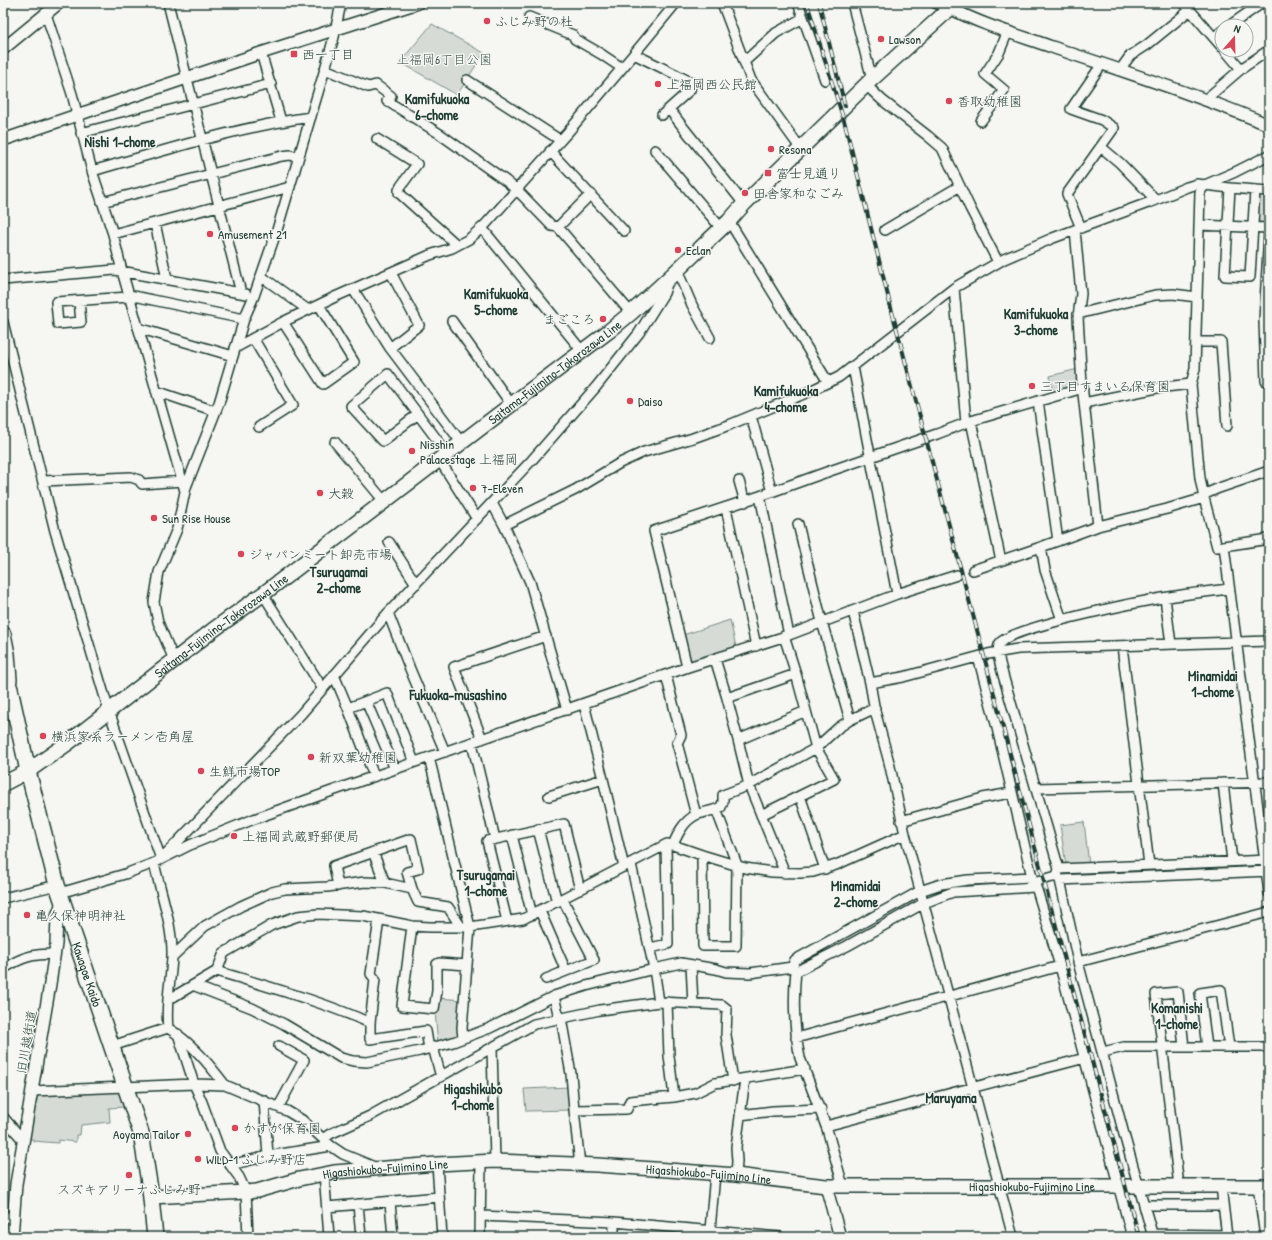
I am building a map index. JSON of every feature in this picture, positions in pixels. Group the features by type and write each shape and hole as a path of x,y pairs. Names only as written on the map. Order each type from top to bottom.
{"highway":[{"name":"Kawagoe Kaido","path":"3,634 7,654 10,689"},
{"name":"Kawagoe Kaido","path":"3,669 10,689 28,771 60,893 141,1133 151,1197 155,1237"}],"main road":[{"name":"Saitama-Fujimino-Tokorozawa Line","path":"3,784 28,771 68,743 213,630 263,594 631,313 725,225 744,204 843,107 950,5"},
{"name":"Higashiokubo-Fujimino Line","path":"151,1197 256,1191 324,1173 373,1168 495,1161 736,1175 826,1186 1263,1186"}],"street":[{"path":"3,49 59,3"},
{"path":"168,3 241,293"},
{"path":"174,660 158,622 154,602 160,572 177,529 185,491 216,411 244,319 261,276 290,187 325,69 341,3"},
{"path":"3,140 261,53 418,3"},
{"path":"234,352 253,338 308,310 469,239 482,228 517,190 676,3"},
{"path":"722,3 751,80 801,149"},
{"path":"798,3 825,80"},
{"path":"852,3 869,82 882,100 942,148 970,208 998,262"},
{"path":"935,3 950,5 960,14 1206,99 1269,124"},
{"path":"1240,18 1262,3"},
{"path":"1120,70 1130,56 1147,45 1187,7 1214,37"},
{"path":"46,14 72,94 76,115 92,171 113,234 129,296 185,491"},
{"path":"529,17 573,35 575,39 622,68"},
{"path":"744,62 776,33 804,18"},
{"path":"981,121 1004,90 985,74 999,53 1008,31"},
{"path":"1206,99 1241,69 1269,50"},
{"path":"261,53 281,121"},
{"path":"634,54 691,82 690,90 666,112 683,127 744,204"},
{"path":"1232,58 1241,69"},
{"path":"1098,526 1084,403 1078,314 1081,294 1078,229 1067,194 1114,128 1102,120 1071,109 1102,64"},
{"path":"325,69 368,87 376,85 391,96 387,101 440,134 517,190 552,226 558,227 631,313"},
{"path":"467,80 560,140"},
{"path":"81,133 271,84"},
{"path":"92,171 203,140 281,121 311,117"},
{"path":"377,139 417,164 401,186 399,193 457,245"},
{"path":"1101,147 1120,163 1156,200"},
{"path":"655,150 725,225 828,382"},
{"path":"550,151 624,231"},
{"path":"102,202 282,156 290,155 298,157"},
{"path":"1269,155 1205,185 1200,192 1195,369 1190,384 1194,434 1204,496 1218,547 1269,539"},
{"path":"504,525 575,490 605,471 644,452 693,438 751,416 839,377 926,308 954,288 998,262 1078,229 1197,184 1269,191"},
{"path":"885,230 960,186"},
{"path":"113,234 220,207 290,187"},
{"path":"1230,188 1225,276 1250,277 1255,190"},
{"path":"558,227 591,194"},
{"path":"155,223 167,279"},
{"path":"1199,225 1269,228"},
{"path":"482,228 582,351"},
{"path":"1266,381 1267,350 1264,320 1269,232"},
{"path":"3,280 115,270 254,296"},
{"path":"390,348 419,325 391,273"},
{"path":"673,275 692,304 710,338"},
{"path":"157,861 296,720 388,613 492,503 596,387 639,333 664,293 673,275"},
{"path":"261,276 308,310"},
{"path":"954,288 968,422 1001,561"},
{"path":"353,289 390,348 461,442"},
{"path":"1078,314 1155,295 1173,294 1197,297"},
{"path":"79,301 129,296 244,319"},
{"path":"284,322 323,384 354,362 319,305"},
{"path":"3,322 55,531 109,711 157,861 170,930 172,957 166,1015 168,1028"},
{"path":"452,322 510,404"},
{"path":"138,328 234,352"},
{"path":"253,338 293,405 259,427"},
{"path":"1196,342 1221,342 1227,426"},
{"path":"853,367 897,594"},
{"path":"418,414 383,441 351,406 388,374 418,414 443,456 477,519"},
{"path":"1084,403 1157,388 1190,384"},
{"path":"687,667 654,531 745,502 968,422 1083,388"},
{"path":"156,392 216,411"},
{"path":"1038,401 1058,541"},
{"path":"751,416 772,492"},
{"path":"335,442 384,501"},
{"path":"973,570 1041,548 1098,526 1167,510 1204,496 1219,488 1269,471"},
{"path":"43,481 131,477 140,480 142,484 182,481"},
{"path":"739,481 745,502"},
{"path":"760,496 786,636 816,748 834,779 761,815"},
{"path":"492,503 504,525 530,582 567,710"},
{"path":"726,508 756,646"},
{"path":"798,524 822,622 850,720"},
{"path":"390,542 416,584"},
{"path":"1224,546 1254,782 1267,860 1269,893"},
{"path":"1041,548 1045,570 1062,620"},
{"path":"3,898 60,893 125,874 254,819 687,667 786,636 897,594 956,575"},
{"path":"1221,1186 1227,1236 1153,1236 1078,962 1059,875 1036,788 1003,675 999,652 1001,642 1008,636 1027,629 1113,608 1165,598 1229,589"},
{"path":"263,594 323,689"},
{"path":"1165,598 1171,644"},
{"path":"853,611 889,762 901,821 1013,1237"},
{"path":"388,613 445,752"},
{"path":"482,739 454,667 546,636"},
{"path":"870,683 903,677 999,652 1037,648 1269,641"},
{"path":"1122,646 1149,865"},
{"path":"978,657 996,724 1033,882 1060,966 1117,1186 1132,1237"},
{"path":"715,659 727,698 749,785 786,873"},
{"path":"727,698 796,674"},
{"path":"334,675 374,776"},
{"path":"666,675 681,734 677,743 696,815"},
{"path":"348,708 387,693 414,762"},
{"path":"366,701 395,769"},
{"path":"584,704 603,779 650,948 663,1002 674,1098"},
{"path":"168,1000 195,986 217,971 224,953 272,925 298,916 318,914 364,916 412,926 430,928 466,927 524,919 591,883 669,845 682,826 696,815 716,810 721,807 724,802 723,795 749,785 816,748 838,728 850,720 875,708"},
{"path":"738,740 806,711"},
{"path":"472,743 495,839"},
{"path":"429,757 466,927 467,965 462,1028 463,1038"},
{"path":"549,796 603,779"},
{"path":"1036,788 1269,782"},
{"path":"1223,783 1232,861"},
{"path":"901,821 983,798 1011,792"},
{"path":"800,796 825,869"},
{"path":"702,855 703,946 736,946 737,866 716,810"},
{"path":"507,922 487,841 564,824 580,890"},
{"path":"538,830 560,901 594,960 546,979"},
{"path":"669,845 737,866 786,873 812,872 825,869 905,834"},
{"path":"512,835 536,913 566,971"},
{"path":"338,886 334,866 411,839 418,869 407,872 418,902 448,907 466,927"},
{"path":"650,948 668,944 669,845"},
{"path":"373,852 385,883"},
{"path":"195,986 252,1008 284,1024 341,1058 367,1062 431,1048 463,1038 490,1028 554,996 654,968 681,963 726,972 750,973 794,969 847,946 924,903 954,892 1033,882 1059,875 1149,865 1267,860"},
{"path":"1059,875 1268,871"},
{"path":"843,1186 821,1109 800,1058 794,1015 795,960 920,891 941,884 968,880 1033,882"},
{"path":"172,957 205,926 241,906 272,892 285,889 338,886 365,882 385,883 412,889"},
{"name":"旧川越街道","path":"12,1237 8,1218 16,1184 55,954 60,893"},
{"path":"1078,962 1269,912"},
{"path":"379,920 371,974 375,979 370,1023 370,1039 426,1032 441,1077"},
{"path":"412,926 402,1006 434,1009 437,964 467,965"},
{"path":"3,969 16,961 36,954 55,954"},
{"path":"691,965 693,1004"},
{"path":"796,1038 1060,966"},
{"path":"217,971 330,1006 370,1023"},
{"path":"1207,1047 1200,993 1221,990 1229,1046"},
{"path":"1179,1186 1156,994 1178,992 1184,1047"},
{"path":"554,996 560,1018 570,1074 580,1165"},
{"path":"323,1139 330,1134 370,1116 529,1027 560,1018 600,1010 663,1002 722,1005 727,1009 726,1035 733,1081"},
{"path":"112,1046 168,1028 178,1034 202,1056 225,1085"},
{"path":"178,1034 194,1084 220,1151 239,1177 246,1192 248,1237"},
{"path":"279,1046 304,1060 279,1106"},
{"path":"1103,1052 1124,1047 1269,1047"},
{"path":"492,1048 495,1161"},
{"path":"826,1126 1085,1058"},
{"path":"574,1110 627,1109 630,1101 674,1098 695,1093 715,1083 805,1069"},
{"path":"736,1175 736,1147 745,1079"},
{"path":"32,1091 194,1084 225,1085 279,1106 302,1120 331,1146 343,1154 372,1166 373,1168"},
{"path":"264,1100 268,1156"},
{"path":"740,1115 821,1109"},
{"path":"3,1117 23,1140"},
{"path":"230,1165 268,1156 331,1146"},
{"path":"480,1237 481,1162"},
{"path":"437,1164 442,1237"},
{"path":"324,1173 329,1237"},
{"path":"710,1230 715,1174"},
{"path":"826,1186 840,1237"},
{"path":"1263,1186 1265,1237"},
{"path":"327,1207 439,1197"},
{"path":"390,1202 393,1237"},
{"path":"358,1204 361,1237"},
{"path":"1145,1205 1223,1205"},
{"path":"480,1216 614,1222 780,1237"},
{"path":"614,1222 614,1237"}],"green space":[{"name":"上福岡6丁目公園","path":"432,24 484,53 457,95 400,62"},
{"path":"1260,193 1269,194 1269,224 1259,224 1257,221 1258,196"},
{"path":"1078,369 1080,386 1053,394 1050,376"},
{"path":"730,620 736,647 691,662 683,635"},
{"path":"1084,822 1089,865 1066,866 1060,825"},
{"path":"438,998 462,1000 458,1038 438,1044 435,1012"},
{"path":"570,1087 572,1110 526,1111 524,1089"},
{"path":"118,1089 124,1107 109,1108 110,1122 81,1125 80,1135 76,1135 76,1142 58,1140 58,1143 33,1141 33,1139 29,1139 36,1094"}],"railway":[{"path":"807,3 845,124 890,304 1139,1237"},
{"path":"819,3 845,106"}],"place":[{"name":"ふじみ野の杜","path":"487,21"},
{"name":"Lawson","path":"881,39"},
{"name":"西一丁目","path":"294,54"},
{"name":"上福岡西公民館","path":"658,84"},
{"name":"香取幼稚園","path":"949,101"},
{"name":"Resona","path":"771,149"},
{"name":"富士見通り","path":"768,173"},
{"name":"田舎家和なごみ","path":"745,193"},
{"name":"Amusement 21","path":"210,234"},
{"name":"Eclan","path":"678,250"},
{"name":"まごころ","path":"603,319"},
{"name":"三丁目すまいる保育園","path":"1032,386"},
{"name":"Daiso","path":"630,401"},
{"name":"Nisshin Palacestage 上福岡","path":"412,451"},
{"name":"7-Eleven","path":"473,488"},
{"name":"大穀","path":"320,493"},
{"name":"Sun Rise House","path":"154,518"},
{"name":"ジャパンミート卸売市場","path":"241,554"},
{"name":"横浜家系ラーメン壱角屋","path":"43,736"},
{"name":"新双葉幼稚園","path":"311,757"},
{"name":"生鮮市場TOP","path":"201,771"},
{"name":"上福岡武蔵野郵便局","path":"234,836"},
{"name":"亀久保神明神社","path":"27,915"},
{"name":"かすが保育園","path":"235,1128"},
{"name":"Aoyama Tailor","path":"188,1134"},
{"name":"WILD-1 ふじみ野店","path":"198,1159"},
{"name":"スズキアリーナふじみ野","path":"129,1175"}],"district":[{"name":"Kamifukuoka 6-chome","path":"437,108"},
{"name":"Nishi 1-chome","path":"120,142"},
{"name":"Kamifukuoka 5-chome","path":"496,302"},
{"name":"Kamifukuoka 3-chome","path":"1036,322"},
{"name":"Kamifukuoka 4-chome","path":"786,400"},
{"name":"Tsurugamai 2-chome","path":"339,580"},
{"name":"Minamidai 1-chome","path":"1213,684"},
{"name":"Fukuoka-musashino","path":"458,695"},
{"name":"Tsurugamai 1-chome","path":"486,884"},
{"name":"Minamidai 2-chome","path":"856,894"},
{"name":"Komanishi 1-chome","path":"1177,1016"},
{"name":"Higashikubo 1-chome","path":"473,1098"},
{"name":"Maruyama","path":"951,1098"}]}
